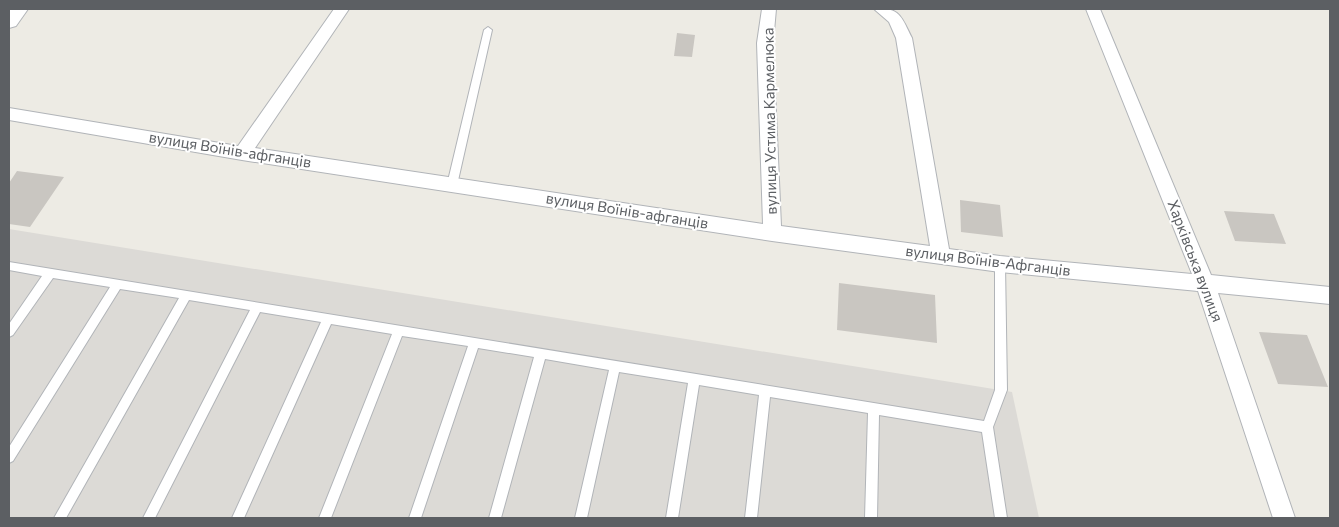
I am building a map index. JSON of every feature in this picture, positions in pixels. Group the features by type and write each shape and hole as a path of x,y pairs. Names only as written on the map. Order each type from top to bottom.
{"street":[{"path":"9,21 19,9"},
{"path":"242,153 342,9"},
{"name":"вулиця Устима Кармелюка","path":"769,9 765,43 772,233"},
{"name":"вулиця Воїнів-афганців","path":"881,9 895,19 904,38 941,256"},
{"name":"Харківська вулиця","path":"1093,9 1205,283 1284,518"},
{"name":"вулиця Воїнів-афганців","path":"9,114 242,153 772,233"},
{"name":"вулиця Воїнів-Афганців","path":"772,233 1000,264 1330,295"}],"lane":[{"path":"452,185 488,30"},
{"path":"1000,264 1001,390 987,427 1001,518"},
{"path":"9,266 987,427"},
{"path":"9,332 50,273"},
{"path":"9,457 117,284"},
{"path":"60,518 186,295"},
{"path":"149,518 257,307"},
{"path":"238,518 328,319"},
{"path":"325,518 399,330"},
{"path":"415,518 474,343"},
{"path":"495,518 541,354"},
{"path":"581,518 615,366"},
{"path":"672,518 694,379"},
{"path":"751,518 765,390"},
{"path":"871,518 874,408"}],"shaded area":[{"path":"9,229 1012,392 1039,518 9,518"}],"building":[{"path":"677,33 695,35 692,57 674,56"},
{"path":"17,171 64,177 30,227 9,224 9,183"},
{"path":"960,200 1000,205 1003,237 961,232"},
{"path":"1224,211 1274,214 1286,244 1235,241"},
{"path":"839,283 935,295 937,343 837,330"},
{"path":"1259,332 1307,335 1328,387 1278,384"}]}
